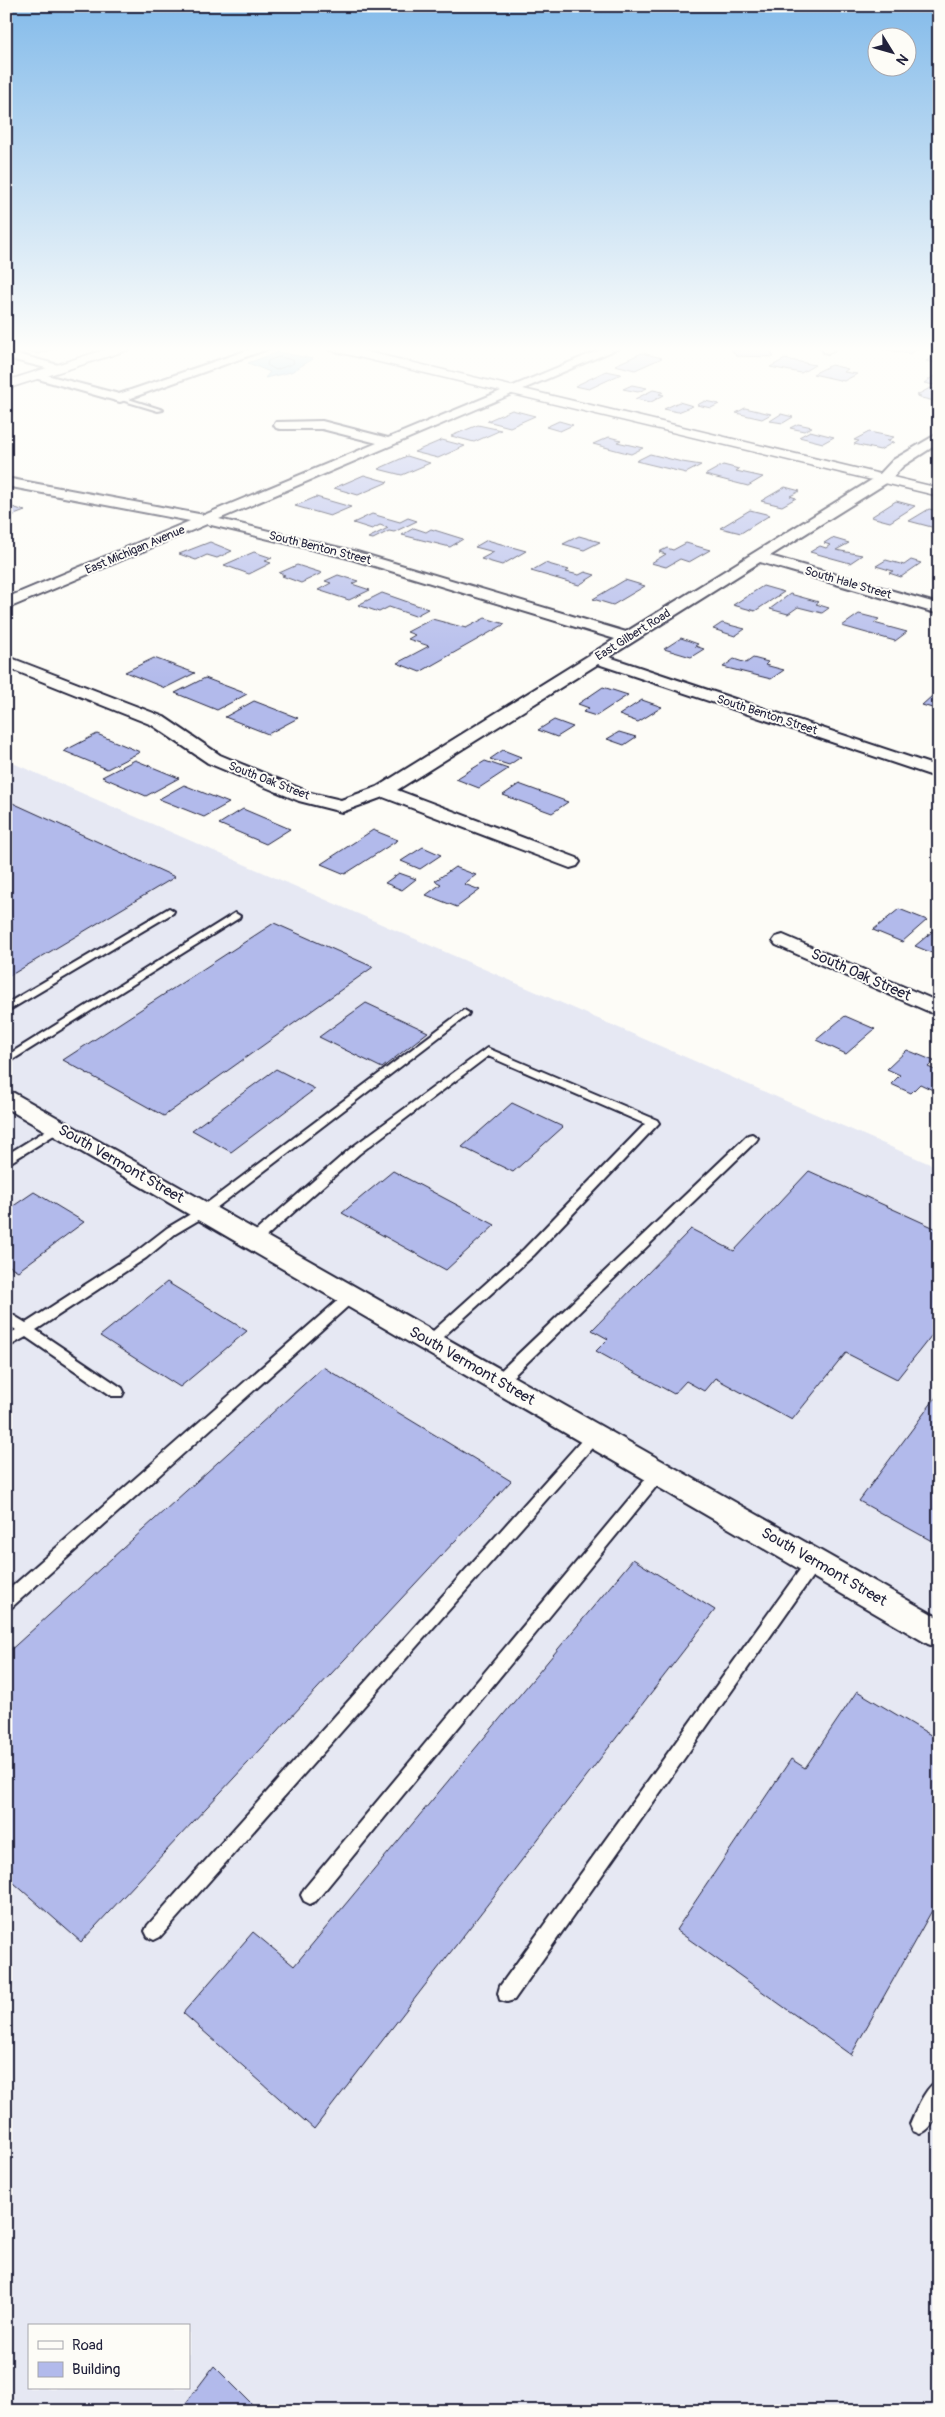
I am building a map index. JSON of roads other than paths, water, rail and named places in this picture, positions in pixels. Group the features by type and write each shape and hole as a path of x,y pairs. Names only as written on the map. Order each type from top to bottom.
{"main road":[{"path":"799,459 939,492"}],"street":[{"name":"East Michigan Avenue","path":"6,604 349,459"},
{"name":"East Gilbert Road","path":"383,791 883,479 905,459"},
{"name":"South Benton Street","path":"6,482 206,520 352,555 628,638"},
{"name":"South Hale Street","path":"757,557 939,609"},
{"name":"South Benton Street","path":"596,658 939,773"},
{"name":"South Oak Street","path":"6,661 158,721 180,734 214,759 305,797 342,806 383,791"},
{"path":"383,791 570,862"},
{"name":"South Oak Street","path":"783,941 939,1010"},
{"name":"South Vermont Street","path":"6,1098 939,1634"}],"lane":[{"path":"6,1009 169,911"},
{"path":"6,1061 235,916"},
{"path":"6,1343 141,1255 171,1231 203,1212 464,1013"},
{"path":"254,1240 355,1151 487,1051 653,1122 529,1252 429,1340"},
{"path":"6,1161 58,1127"},
{"path":"499,1381 752,1138"},
{"path":"6,1602 351,1296"},
{"path":"6,1316 117,1392"},
{"path":"154,1931 594,1436"},
{"path":"310,1895 659,1473"},
{"path":"508,1993 814,1562"},
{"path":"920,2124 939,2090"}]}
